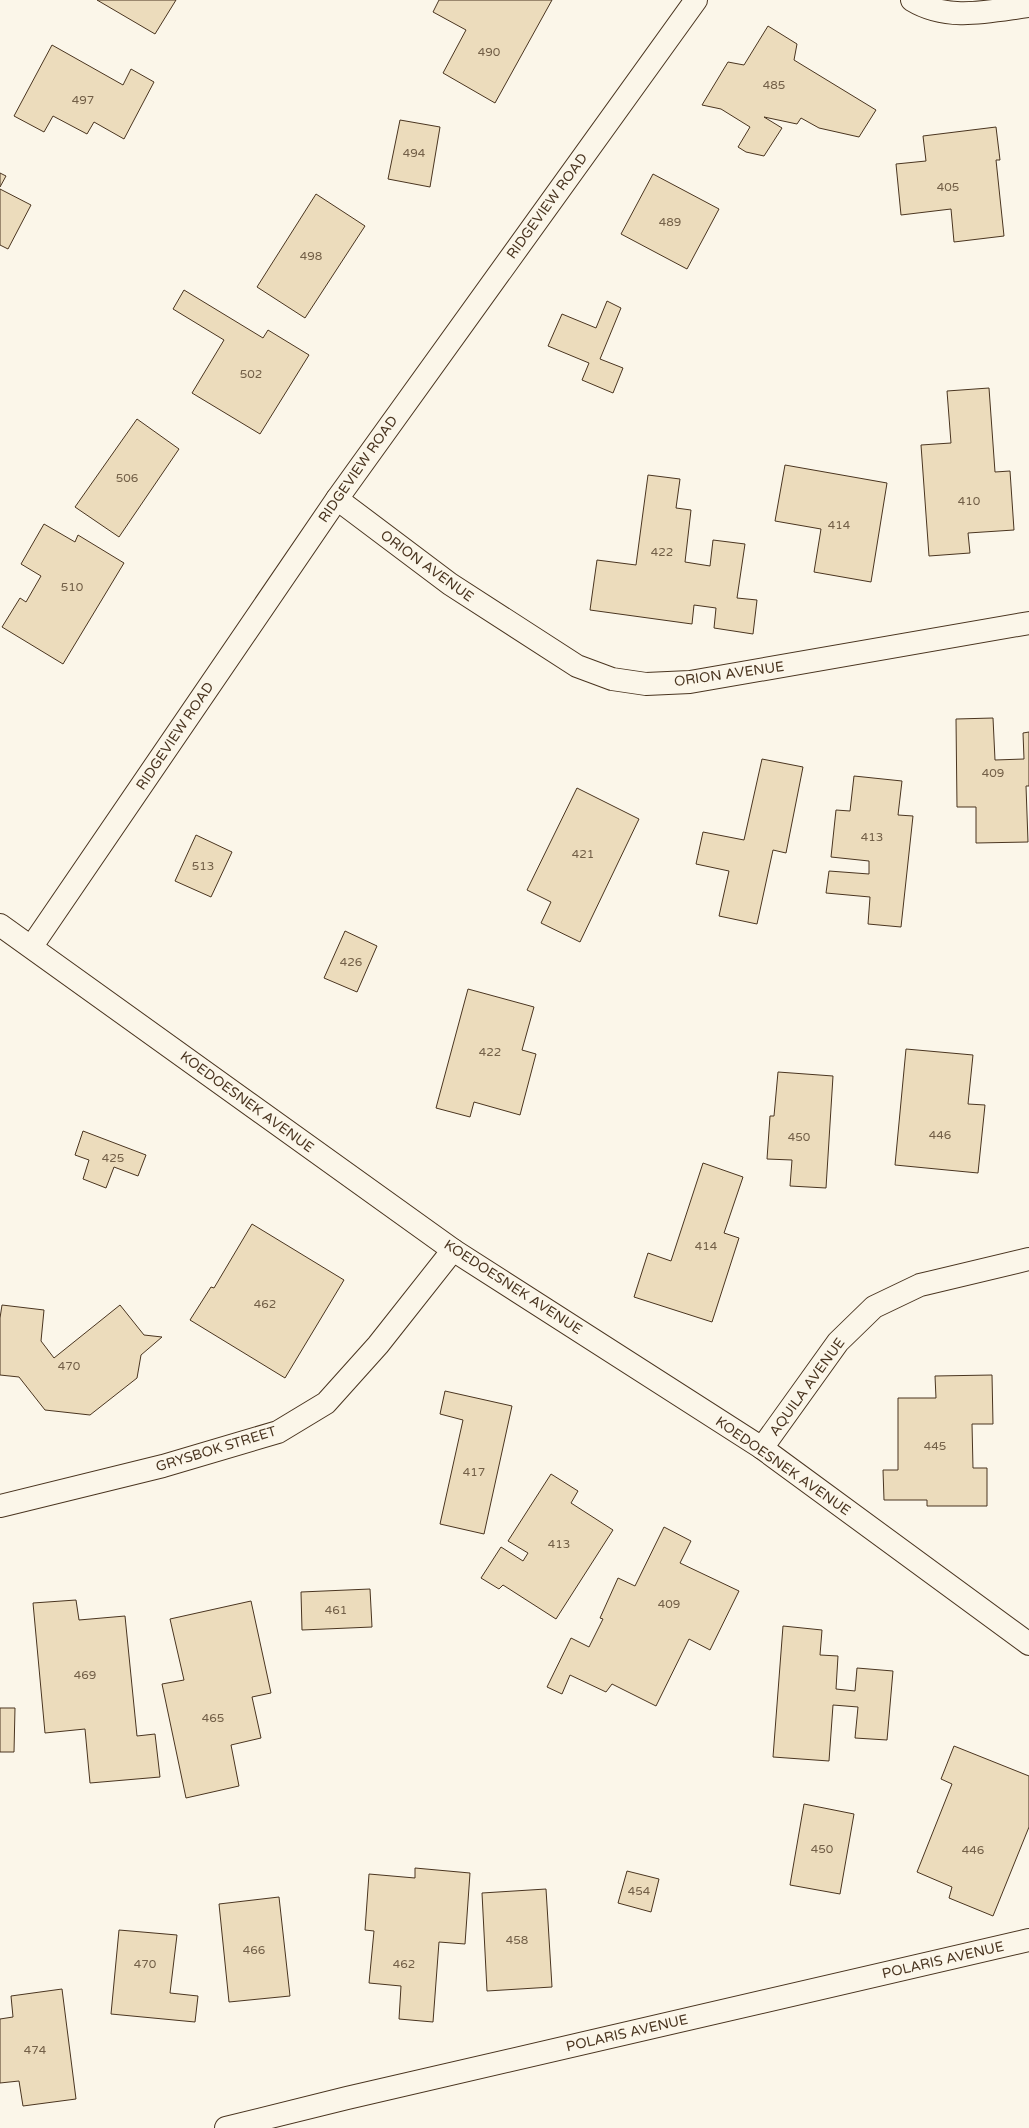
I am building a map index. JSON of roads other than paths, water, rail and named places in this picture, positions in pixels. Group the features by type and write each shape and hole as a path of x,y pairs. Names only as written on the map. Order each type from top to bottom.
{"street":[{"name":"RIDGEVIEW ROAD","path":"32,946 337,499 696,0"},
{"path":"912,0 932,10 947,13 1029,6"},
{"name":"ORION AVENUE","path":"337,499 456,588 577,666 612,679 646,684 690,682 1029,623"},
{"name":"KOEDOESNEK AVENUE","path":"0,925 32,946 453,1250 762,1448 1029,1644"},
{"name":"GRYSBOK STREET","path":"0,1506 163,1466 278,1432 326,1403 378,1345 453,1250"},
{"name":"AQUILA AVENUE","path":"762,1448 838,1342 874,1307 920,1285 1029,1259"},
{"name":"POLARIS AVENUE","path":"226,2128 347,2098 1029,1940"}]}
